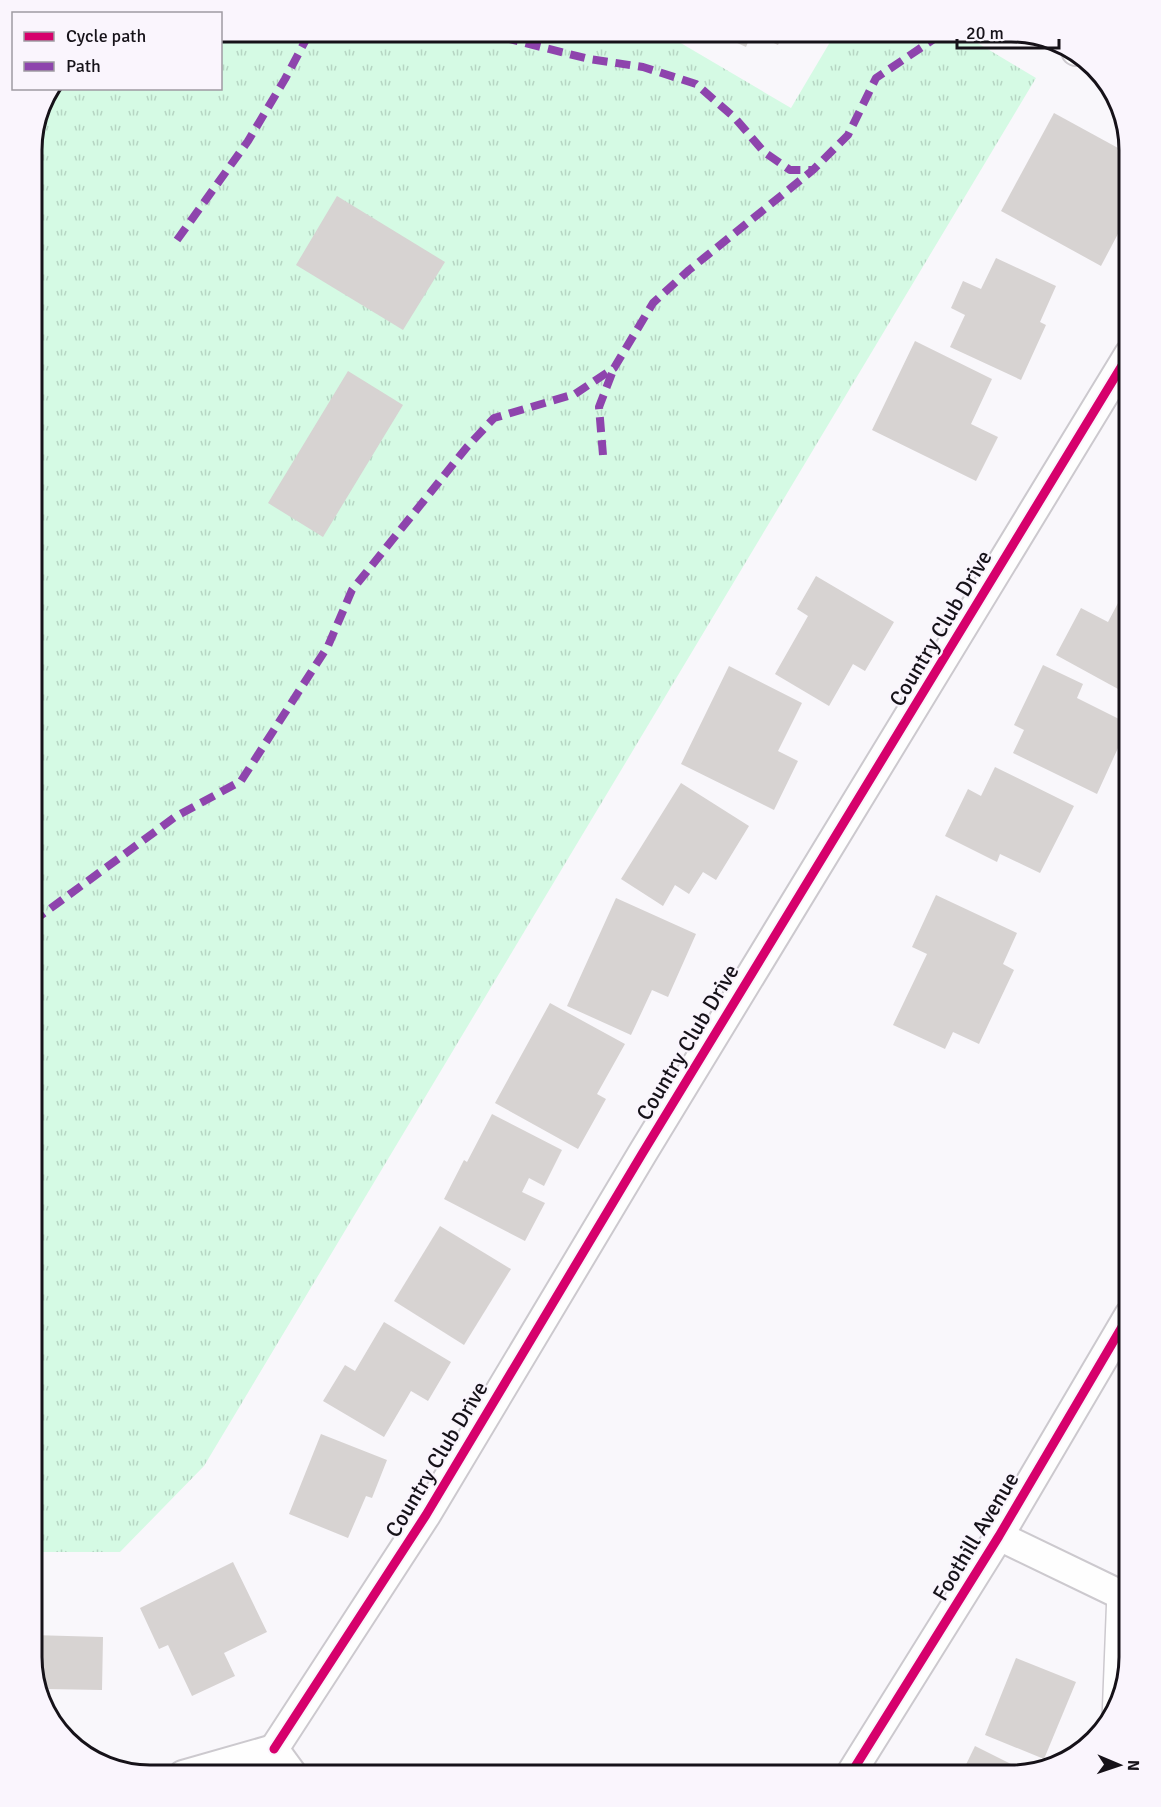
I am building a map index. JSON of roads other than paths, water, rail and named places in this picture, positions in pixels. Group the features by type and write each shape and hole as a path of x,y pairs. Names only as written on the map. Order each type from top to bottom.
{"street":[{"name":"Country Club Drive","path":"274,1749 426,1515 642,1154 1119,372"},
{"name":"Foothill Avenue","path":"856,1765 999,1536 1119,1334"},
{"path":"999,1536 1119,1591"},
{"path":"218,1765 274,1749 286,1765"}],"lane":[{"path":"1112,1694 1119,1624"}]}
